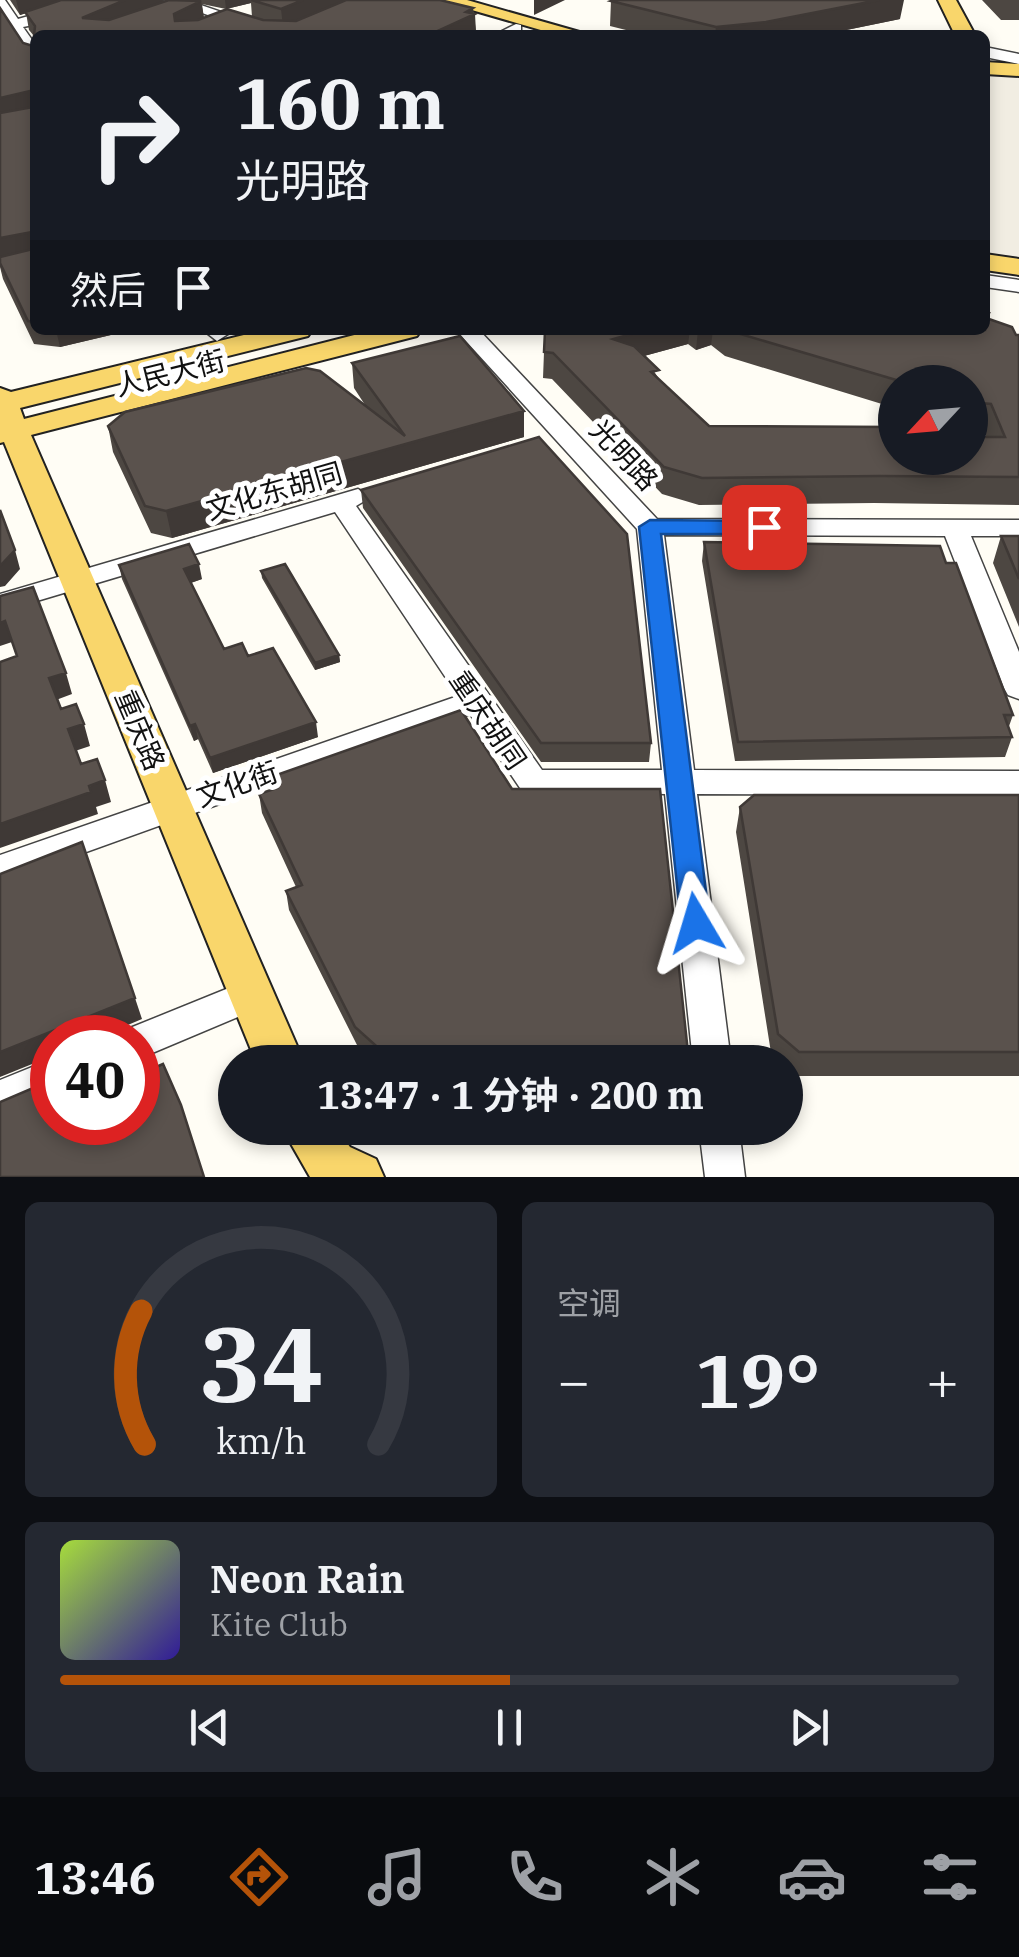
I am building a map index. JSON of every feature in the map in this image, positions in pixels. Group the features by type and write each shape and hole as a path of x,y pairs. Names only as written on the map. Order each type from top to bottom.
{"main road":[{"path":"446,0 561,30"},
{"path":"929,0 944,30"},
{"path":"948,0 963,30"},
{"path":"425,4 503,30"},
{"path":"990,58 1017,66"},
{"path":"990,68 1017,66"},
{"path":"990,264 1018,272"},
{"path":"3,411 211,335"},
{"name":"人民大街","path":"3,411 280,335"},
{"name":"人民大街","path":"3,411 319,335"},
{"path":"3,411 383,335"},
{"name":"重庆路","path":"3,411 273,1045"},
{"path":"318,1145 332,1165 358,1177"}],"street":[{"path":"14,24 44,20 99,0"},
{"path":"0,4 29,52"},
{"path":"173,5 266,30"},
{"path":"200,30 258,6"},
{"path":"297,30 302,28"},
{"path":"990,280 1018,272"},
{"name":"光明路","path":"471,335 650,527 1019,528"},
{"path":"528,447 566,436"},
{"name":"文化东胡同","path":"0,603 379,491"},
{"name":"重庆胡同","path":"342,502 533,782 1019,783"},
{"path":"650,527 710,1045"},
{"path":"954,528 1019,688"},
{"name":"文化街","path":"0,869 475,701"},
{"path":"160,1033 251,995"},
{"path":"0,1099 30,1086"},
{"path":"722,1145 725,1177"}],"shaded area":[{"path":"990,73 1019,76 1019,258 990,254"}],"building":[{"path":"61,0 125,0 82,18 109,20 169,0 201,1 174,14 175,21 198,20 227,9 263,20 296,21 346,0 440,0 473,8 466,12 475,14 440,30 35,30 25,12"},
{"path":"251,0 303,0 281,9"},
{"path":"879,0 766,22 716,27 611,1"},
{"path":"0,8 23,43 30,45 30,91 0,98"},
{"path":"30,108 30,232 0,238 0,113"},
{"path":"30,250 30,321 0,263 0,257"},
{"path":"990,319 1012,327 1019,335 1019,477 702,478 664,467 553,353 544,352 545,335 628,335 613,339 634,346 659,370 651,372 709,426 878,427 878,475 988,475 988,437 1005,437 991,404 988,365 878,365 878,375 744,335 990,335"},
{"path":"460,336 524,411 166,511 145,506 108,426 125,412 306,368 320,371 405,436 352,363"},
{"path":"539,437 627,534 651,743 541,743 361,490"},
{"path":"0,510 15,550 0,566"},
{"path":"1001,536 1019,536 1019,579"},
{"path":"704,542 940,546 946,563 956,563 1013,715 1004,715 1012,737 738,742"},
{"path":"189,544 199,564 184,569 224,649 242,643 248,656 273,648 316,722 210,758 195,724 190,726 119,565"},
{"path":"285,564 339,655 315,663 261,571"},
{"path":"33,587 66,673 49,678 61,709 76,704 84,724 68,729 81,764 97,759 105,780 89,786 91,792 0,824 0,662 17,656 5,621 0,623 0,596"},
{"path":"461,710 512,789 660,789 687,1045 375,1045 355,1027 286,891 302,885 259,794 277,788 271,777"},
{"path":"754,795 1019,795 1019,1052 803,1052 803,1045 791,1045 778,1034 740,807"},
{"path":"82,842 135,998 92,1015 30,1015 30,1040 0,1052 0,874"},
{"path":"163,1064 204,1177 0,1177 0,1102 30,1089 30,1145 160,1145"}],"route":[{"path":"696,923 650,527 764,527"}]}
